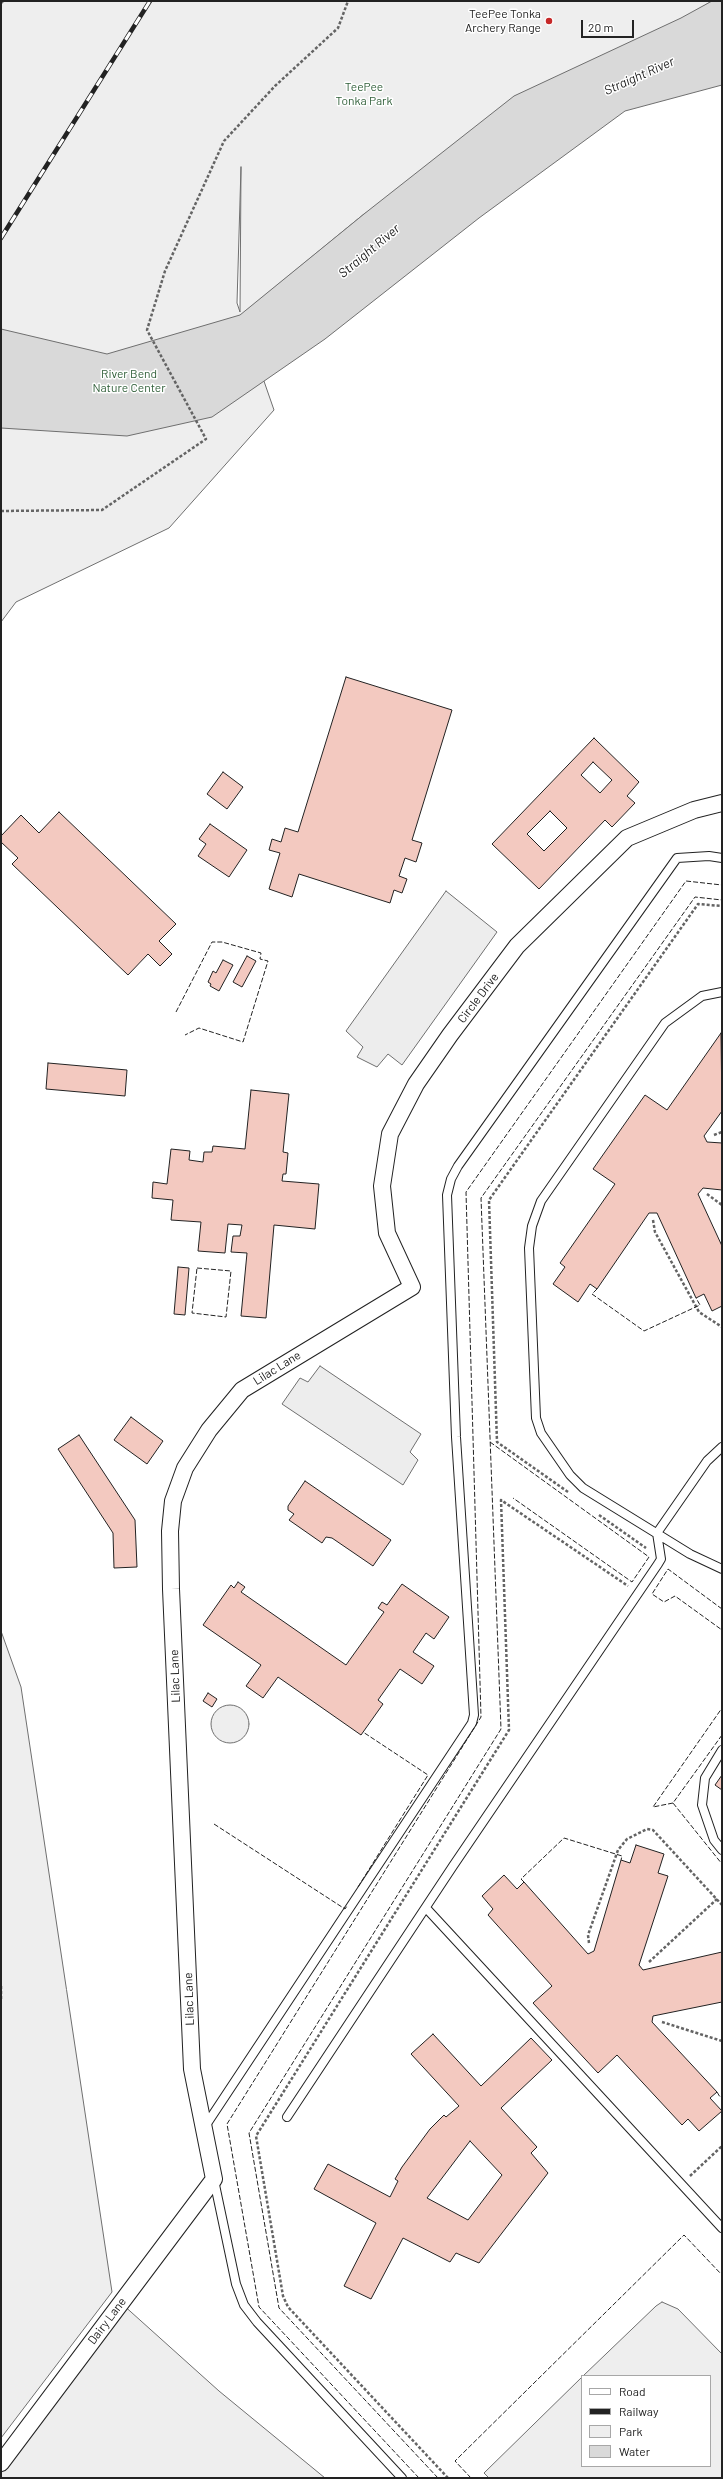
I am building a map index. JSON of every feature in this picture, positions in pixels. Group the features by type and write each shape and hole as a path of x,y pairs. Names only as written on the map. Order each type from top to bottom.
{"street":[{"name":"Circle Drive","path":"412,1286 387,1233 382,1186 390,1134 416,1084 450,1035 517,946 627,838 694,810 722,803"},
{"name":"Lilac Lane","path":"214,2179 191,2061 171,1589 170,1531 173,1501 185,1468 209,1430 242,1390 412,1286"},
{"name":"Dairy Lane","path":"1,2463 214,2179"}],"lane":[{"path":"204,2128 472,1723 474,1715 454,1390 447,1195 451,1179 458,1166 677,858 702,856 722,858"},
{"path":"722,992 702,996 665,1023 541,1201 531,1233 529,1248 536,1418 541,1433 570,1474 583,1488 690,1554 722,1569"},
{"path":"287,2118 426,1908 661,1559 657,1533 707,1461 722,1447"},
{"path":"722,1750 705,1778 702,1805 714,1840 722,1850"},
{"path":"426,1908 722,2228"},
{"path":"214,2179 236,2284 244,2305 257,2322 402,2478"}],"path":[{"path":"1,511 102,510 206,439 147,330 165,271 224,141 275,86 338,28 348,1"},
{"path":"572,1496 497,1442 489,1200 698,904 722,906"},
{"path":"714,1135 722,1132"},
{"path":"707,1194 722,1204"},
{"path":"653,1220 655,1232 699,1312 722,1328"},
{"path":"598,1514 661,1559"},
{"path":"589,1943 588,1936 618,1850 627,1839 647,1829 652,1830 722,1905"},
{"path":"649,1962 716,1900"},
{"path":"1,1986 1,2001"},
{"path":"662,2022 722,2041"},
{"path":"681,2184 722,2146"}],"green space":[{"name":"River Bend Nature Center","path":"1,1 712,1 364,214 241,315 274,410 169,528 16,602 1,622","holes":["241,167 240,312 237,303"]},
{"path":"1,1631 21,1687 112,2292 1,2438"},
{"path":"226,1705 234,1705 241,1708 246,1713 249,1724 246,1735 241,1740 234,1743 226,1743 219,1740 214,1735 211,1728 211,1720 214,1713 219,1708"},
{"path":"662,2302 678,2309 722,2354 722,2478 489,2478 484,2473 581,2378 581,2467 711,2467 711,2375 584,2375"},
{"path":"121,2303 219,2391 325,2478 1,2478 1,2463"}],"shaded area":[{"path":"446,891 497,932 402,1065 388,1054 377,1067 357,1057 363,1047 346,1031"},
{"path":"320,1366 421,1434 410,1452 418,1460 403,1485 282,1404 300,1378 308,1382"}],"water":[{"name":"Straight River","path":"712,1 722,1 722,85 625,111 479,218 325,339 212,417 127,436 1,428 1,329 107,354 240,315 364,214 514,96 681,18"}],"building":[{"path":"346,677 452,710 412,840 422,843 416,862 405,858 399,876 407,879 402,893 394,890 390,903 299,874 292,897 269,889 280,853 269,850 272,839 281,842 285,828 298,832"},
{"path":"594,738 639,782 627,796 635,803 612,827 605,820 539,889 492,844","holes":["593,762 612,780 600,793 581,775","550,811 567,828 544,851 527,834"]},
{"path":"223,772 243,787 227,809 207,794"},
{"path":"59,812 176,924 159,941 172,954 160,966 148,954 128,975 12,864 18,858 1,842 1,836 21,815 39,833"},
{"path":"210,824 247,850 229,877 198,856 206,844 199,839"},
{"path":"247,956 256,961 242,987 233,982"},
{"path":"223,960 233,965 219,991 210,986 211,984 208,982 213,971 216,973"},
{"path":"721,1033 722,1111 704,1136 707,1142 722,1143 722,1190 703,1188 698,1194 722,1246 722,1306 712,1311 704,1294 696,1298 657,1213 649,1213 597,1289 590,1284 578,1302 553,1284 565,1267 560,1263 615,1184 593,1169 645,1095 667,1110"},
{"path":"48,1063 127,1070 125,1096 46,1089"},
{"path":"251,1090 289,1094 283,1152 288,1153 286,1174 283,1174 282,1181 319,1184 315,1229 274,1225 266,1318 241,1316 247,1253 231,1252 233,1236 240,1236 242,1225 228,1224 225,1253 198,1251 201,1222 171,1220 173,1200 152,1198 153,1182 167,1184 171,1149 190,1151 189,1160 203,1162 204,1152 212,1152 213,1146 245,1149"},
{"path":"178,1267 189,1268 185,1315 174,1314"},
{"path":"131,1417 163,1441 147,1464 114,1440"},
{"path":"79,1435 135,1520 137,1567 114,1568 113,1533 58,1449"},
{"path":"305,1481 391,1540 373,1566 332,1538 326,1537 322,1543 289,1520 294,1514 288,1510 288,1506"},
{"path":"238,1582 245,1587 241,1592 346,1665 384,1612 378,1608 382,1602 387,1605 402,1584 449,1617 434,1639 426,1633 413,1652 434,1666 422,1684 400,1669 378,1700 383,1704 361,1735 278,1677 263,1698 246,1686 261,1665 203,1625 231,1585 234,1588"},
{"path":"208,1693 217,1699 212,1707 203,1701"},
{"path":"722,1775 722,1790 715,1785"},
{"path":"636,1845 664,1854 658,1873 668,1876 639,1965 643,1970 722,1952 722,2002 653,2016 652,2022 717,2092 710,2098 722,2111 699,2131 688,2119 682,2125 617,2055 598,2073 533,2003 552,1986 488,1915 493,1909 482,1896 504,1875 517,1889 524,1882 588,1954 594,1951 621,1860 630,1863"},
{"path":"433,2034 481,2086 531,2038 552,2060 501,2108 537,2147 531,2153 548,2173 479,2263 456,2253 450,2262 403,2238 371,2299 344,2286 376,2223 314,2189 328,2164 390,2197 398,2181 395,2179 402,2167 430,2129 444,2115 446,2117 459,2106 411,2054","holes":["470,2141 502,2175 468,2220 427,2198"]}],"railway":[{"path":"1,238 150,1"}],"fence":[{"path":"419,2478 259,2307 227,2124 481,1717 466,1192 686,881 722,885"},
{"path":"438,2478 279,2308 249,2133 501,1729 481,1198 695,897 722,900"},
{"path":"176,1012 212,942 222,942 261,953 260,959 268,961 243,1042 199,1028 185,1035"},
{"path":"197,1268 231,1271 226,1317 192,1313 197,1268"},
{"path":"597,1289 592,1294 644,1331 700,1305 696,1298"},
{"path":"490,1442 649,1557 632,1582 513,1498"},
{"path":"722,1609 668,1569 652,1594 664,1602 675,1596 722,1630"},
{"path":"673,1803 653,1807 722,1708"},
{"path":"358,1887 428,1775 363,1732"},
{"path":"722,1735 673,1803 722,1864"},
{"path":"214,1824 345,1909 347,1906"},
{"path":"524,1882 521,1879 564,1838 622,1856 621,1860"},
{"path":"717,2092 720,2097 722,2095"},
{"path":"471,2478 455,2461 684,2235 722,2275"}],"place":[{"name":"TeePee Tonka Archery Range","path":"549,21"}],"park label":[{"name":"TeePee Tonka Park","path":"364,94"}]}
